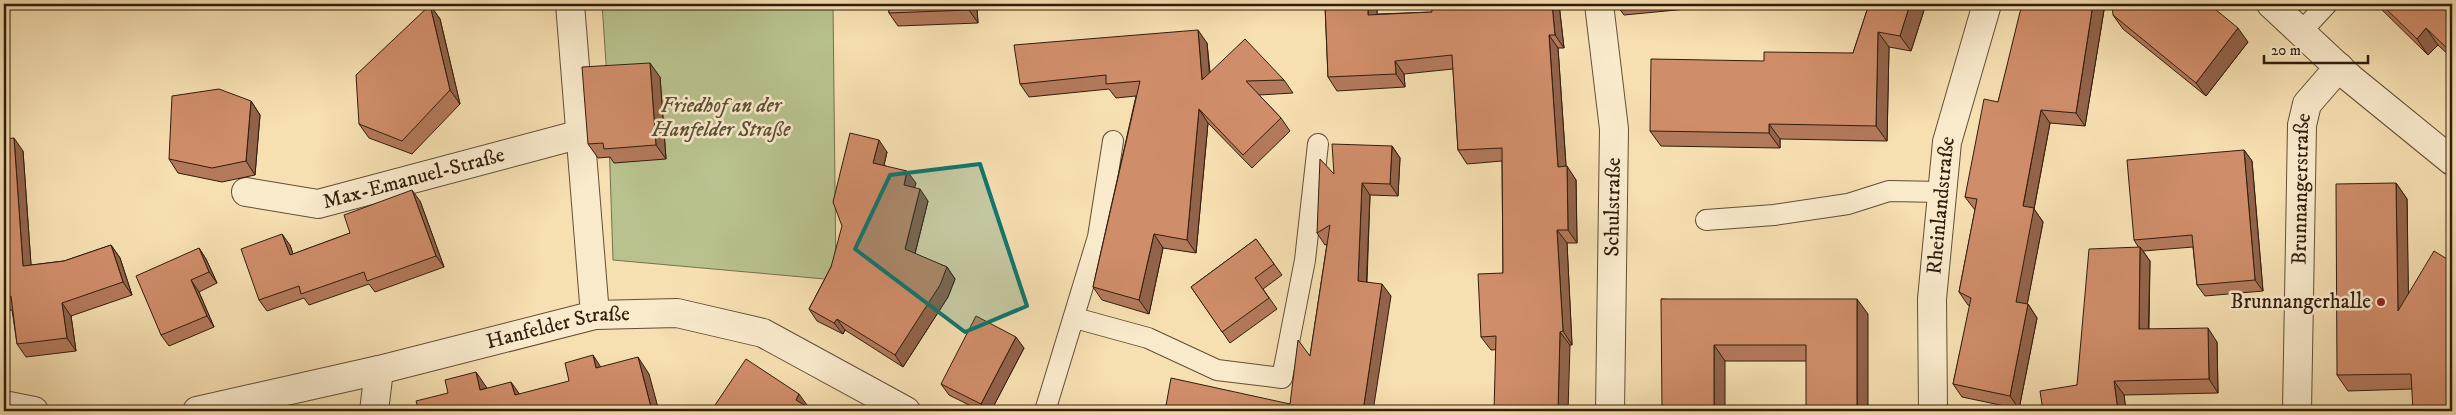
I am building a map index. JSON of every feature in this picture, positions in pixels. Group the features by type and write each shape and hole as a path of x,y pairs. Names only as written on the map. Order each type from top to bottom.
{"street":[{"path":"570,4 595,315"},
{"name":"Schulstraße","path":"1599,4 1614,129 1610,411"},
{"name":"Rheinlandstraße","path":"1933,411 1932,299 1947,142 1987,4"},
{"path":"2271,4 2338,68 2442,154 2452,160"},
{"name":"Brunnangerstraße","path":"2297,411 2302,125 2307,104 2338,68"},
{"name":"Max-Emanuel-Straße","path":"246,192 318,204 580,134"},
{"name":"Hanfelder Straße","path":"197,411 379,370 595,315 678,313 763,332 906,411"},
{"path":"374,411 379,370"},
{"path":"4,405 34,411"}],"lane":[{"path":"2300,33 2326,4"},
{"path":"1046,411 1098,238 1113,141"},
{"path":"1074,318 1148,338 1216,370 1282,378 1305,260 1318,144"},
{"path":"1706,220 1774,215 1848,204 1890,191 1942,192"}],"highlighted area":[{"path":"980,164 1027,306 965,332 855,249 890,175"}],"green space":[{"name":"Friedhof an der Hanfelder Straße","path":"602,4 833,4 836,280 613,260 607,78"}],"building":[{"path":"889,4 968,4 969,10 889,13"},
{"path":"1325,4 1368,4 1368,15 1432,12 1431,5 1443,4 1552,4 1555,35 1549,35 1558,167 1567,166 1568,230 1557,230 1563,331 1560,332 1558,411 1494,411 1496,336 1481,337 1478,274 1503,273 1502,148 1458,150 1452,55 1395,61 1396,74 1328,77"},
{"path":"1869,4 1910,4 1900,36 1878,32 1876,126 1769,124 1769,133 1650,131 1651,59 1764,61 1764,52 1853,53"},
{"path":"2024,4 2093,4 2076,113 2041,110 2023,206 2034,208 2016,302 2028,304 2010,396 1953,384 1971,298 1959,292 1977,199 1965,197 1984,99 1998,102 2020,12"},
{"path":"2112,4 2209,4 2238,28 2196,83 2113,15"},
{"path":"2381,4 2452,4 2452,53 2426,28 2417,39"},
{"path":"430,5 450,90 402,141 359,124 356,75"},
{"path":"1198,30 1202,80 1245,39 1284,80 1246,81 1281,118 1243,155 1199,109 1187,240 1154,234 1139,300 1093,287 1140,81 1106,84 1106,75 1020,84 1014,45"},
{"path":"650,63 656,145 604,149 603,143 588,144 582,67"},
{"path":"219,89 251,101 246,161 212,168 169,159 172,96"},
{"path":"850,133 879,140 873,163 907,171 904,185 920,189 905,249 947,267 940,285 895,355 837,319 834,323 809,309 831,267 842,226 833,202"},
{"path":"14,138 23,266 64,261 111,245 123,282 62,303 67,338 17,344 11,296 4,297 4,139"},
{"path":"1332,144 1392,146 1390,184 1362,183 1358,281 1382,284 1363,411 1165,411 1171,378 1290,404 1298,340 1310,356 1330,225 1317,233 1320,159 1334,174"},
{"path":"2244,150 2255,280 2197,285 2192,235 2134,240 2127,160"},
{"name":"Brunnangerhalle","path":"2396,183 2398,311 2434,251 2452,262 2452,411 2413,411 2411,374 2337,375 2336,184"},
{"path":"412,190 436,256 367,281 364,272 301,294 299,286 259,300 241,249 282,234 290,255 350,233 344,215"},
{"path":"1256,239 1274,264 1255,278 1269,298 1222,332 1191,287"},
{"path":"2140,247 2139,329 2208,328 2209,379 2114,381 2118,411 2043,411 2040,391 2077,385 2089,249"},
{"path":"199,248 209,272 191,280 207,316 161,335 136,276"},
{"path":"1661,299 1857,299 1857,411 1806,411 1806,345 1714,345 1714,411 1662,411"},
{"path":"976,316 1016,337 981,404 941,384"},
{"path":"593,355 596,368 638,357 652,411 419,411 416,401 448,393 445,380 476,372 480,390 511,382 515,395 569,381 565,363"},
{"path":"746,359 799,394 796,400 814,411 711,411"},
{"path":"1073,406 1092,411 1071,411"}],"place":[{"name":"Brunnangerhalle","path":"2381,302"}]}
